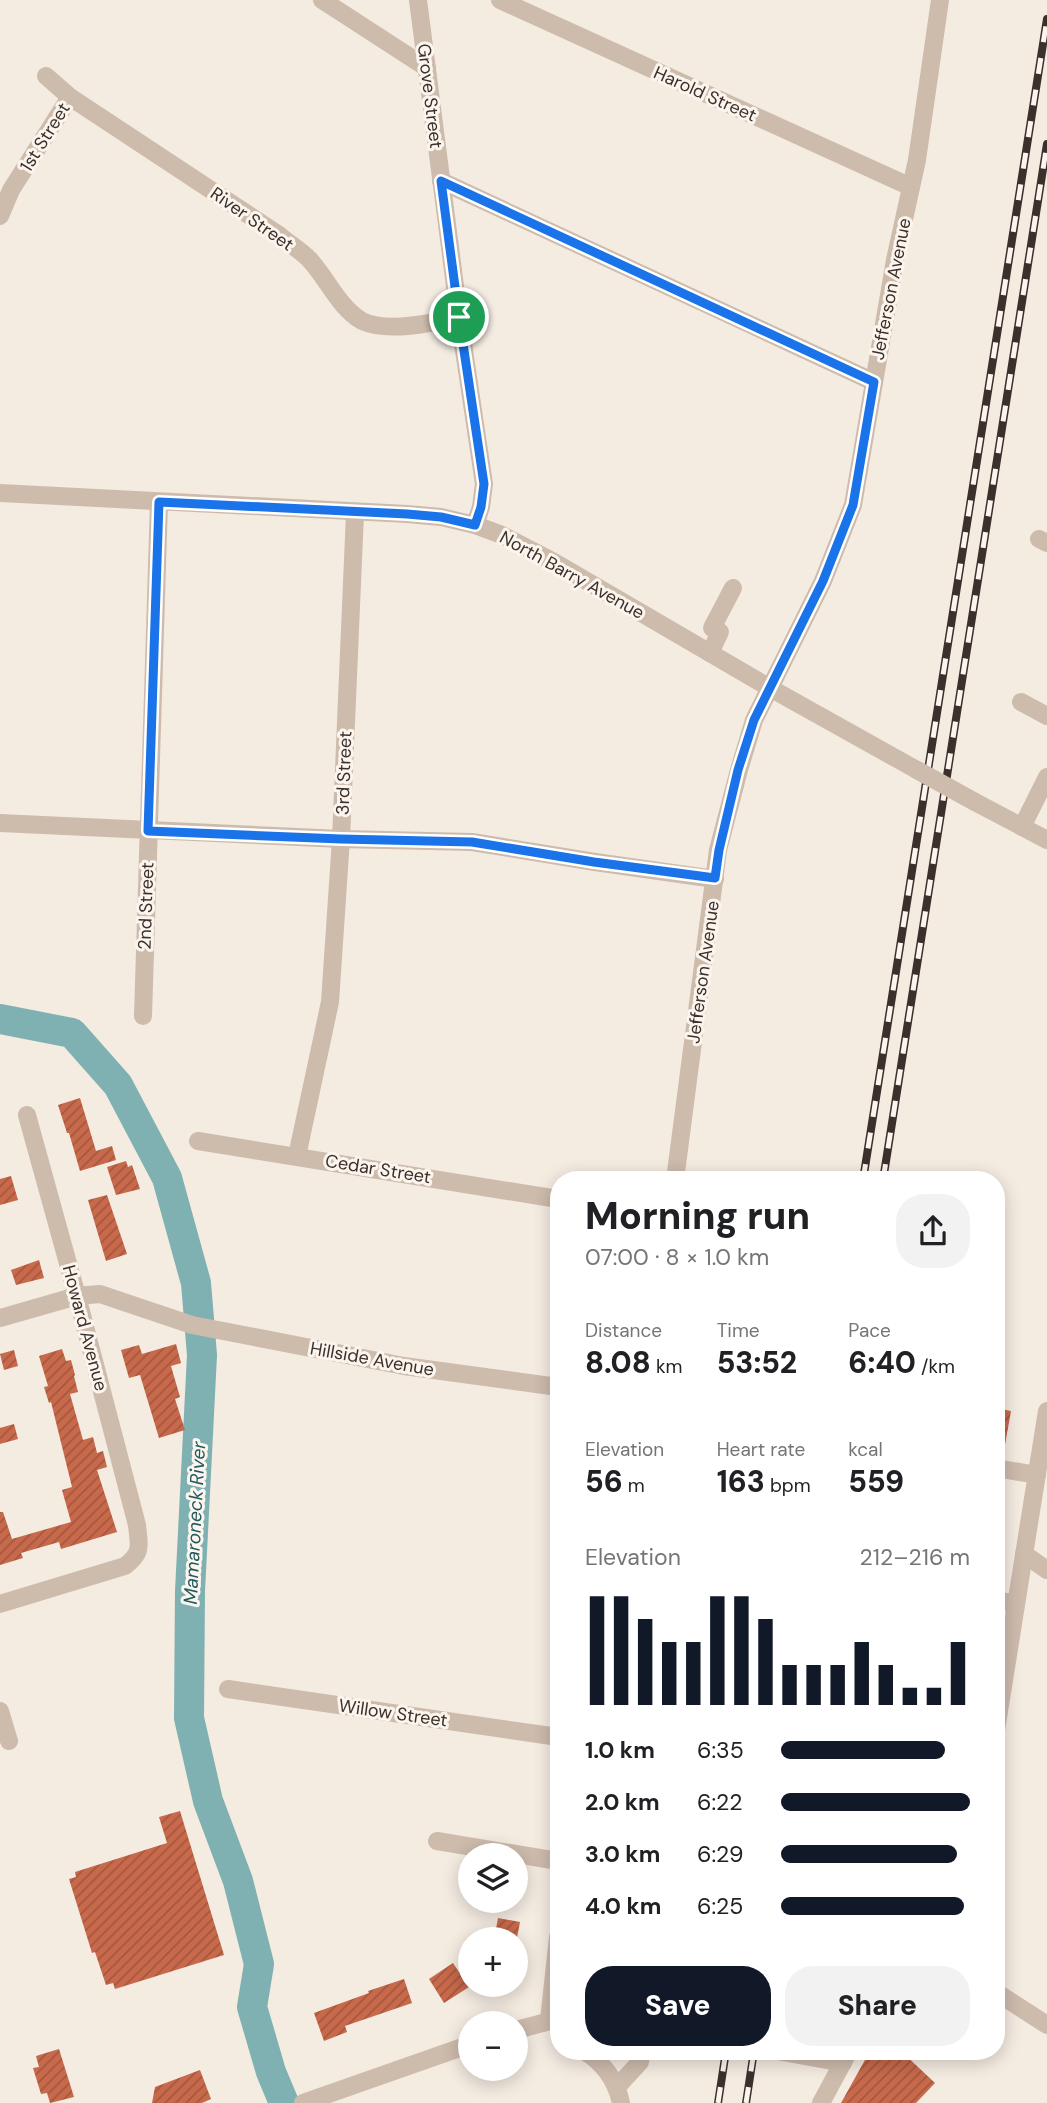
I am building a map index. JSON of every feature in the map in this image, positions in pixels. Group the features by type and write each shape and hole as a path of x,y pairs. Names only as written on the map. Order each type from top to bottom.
{"street":[{"path":"321,0 427,68"},
{"name":"Grove Street","path":"418,0 459,317 484,484 475,525"},
{"name":"Harold Street","path":"500,0 911,187"},
{"name":"Jefferson Avenue","path":"676,1171 719,850 738,770 754,720 823,581 853,505 895,260 917,160 940,0"},
{"name":"River Street","path":"46,76 71,97 279,235 308,258 351,313 364,322 393,327 430,324 459,317"},
{"name":"1st Street","path":"0,216 11,190 71,97"},
{"path":"441,181 874,382"},
{"name":"North Barry Avenue","path":"0,493 407,514 441,517 475,525 502,535 554,562 769,688 1047,839"},
{"name":"2nd Street","path":"143,1016 159,502"},
{"name":"3rd Street","path":"297,1156 330,1002 341,839 355,513"},
{"path":"710,653 720,632 712,628 733,588"},
{"path":"1021,702 1047,716"},
{"path":"1022,827 1047,777"},
{"path":"0,823 341,839 472,842 715,878"},
{"name":"Howard Avenue","path":"0,1604 125,1566 139,1551 136,1525 27,1115"},
{"name":"Cedar Street","path":"198,1141 550,1198"},
{"name":"Hillside Avenue","path":"0,1318 77,1296 100,1294 187,1323 218,1330 404,1366 550,1386"},
{"path":"1005,1633 1016,1603 1047,1411"},
{"path":"1005,1470 1037,1475"},
{"path":"1024,1554 1047,1570"},
{"path":"1005,1602 1016,1603"},
{"name":"Willow Street","path":"228,1689 550,1736"},
{"path":"0,1711 9,1741"},
{"path":"437,1840 550,1860"},
{"path":"1005,1998 1047,2025"},
{"path":"528,2028 550,2024"},
{"path":"303,2103 458,2049"},
{"path":"597,2060 610,2075 619,2095"},
{"path":"619,2095 640,2060"},
{"path":"821,2103 844,2060"}],"building":[{"path":"80,1098 96,1151 112,1146 116,1160 80,1171 58,1105"},
{"path":"126,1161 128,1167 132,1165 140,1189 116,1195 107,1167"},
{"path":"11,1176 18,1200 0,1205 0,1179"},
{"path":"107,1195 127,1254 106,1261 88,1200"},
{"path":"39,1260 44,1278 16,1285 11,1270"},
{"path":"176,1344 181,1363 171,1366 180,1397 175,1399 185,1430 159,1438 140,1375 129,1378 121,1350 139,1345 142,1354"},
{"path":"62,1349 66,1361 71,1360 75,1375 78,1392 70,1394 83,1440 93,1437 97,1453 103,1451 107,1467 97,1470 117,1532 61,1549 59,1542 21,1553 23,1558 0,1565 0,1512 3,1512 12,1539 71,1522 62,1490 72,1487 51,1402 49,1403 44,1387 48,1386 39,1356"},
{"path":"14,1350 18,1366 4,1370 0,1354"},
{"path":"1005,1410 1011,1411 1005,1445"},
{"path":"14,1424 18,1439 0,1444 0,1428"},
{"path":"180,1811 224,1955 115,1989 113,1983 106,1985 95,1952 92,1953 69,1879 76,1877 75,1872 167,1843 159,1817"},
{"path":"498,1918 520,1922 519,1927 496,1927"},
{"path":"453,1963 458,1970 458,1994 444,2003 429,1979"},
{"path":"404,1979 412,2003 345,2026 347,2032 324,2041 314,2013"},
{"path":"59,2049 74,2097 50,2103 47,2093 41,2094 33,2068 39,2067 36,2056"},
{"path":"865,2060 911,2060 935,2083 916,2103 841,2103"},
{"path":"200,2070 211,2099 202,2103 152,2103 155,2087"}],"waterway":[{"name":"Mamaroneck River","path":"0,1019 72,1033 118,1085 167,1178 196,1283 202,1355 190,1591 189,1718 208,1801 238,1881 259,1964 252,2007 271,2072 284,2103"}],"railway":[{"path":"864,1171 1047,19"},
{"path":"884,1171 1047,144"},
{"path":"718,2103 725,2060"},
{"path":"746,2103 753,2060"}],"route":[{"path":"441,181 874,382 853,505 823,581 754,720 738,770 715,878 472,842 148,831 159,502 407,514 441,517 475,525 484,484 459,317 441,181"}]}
